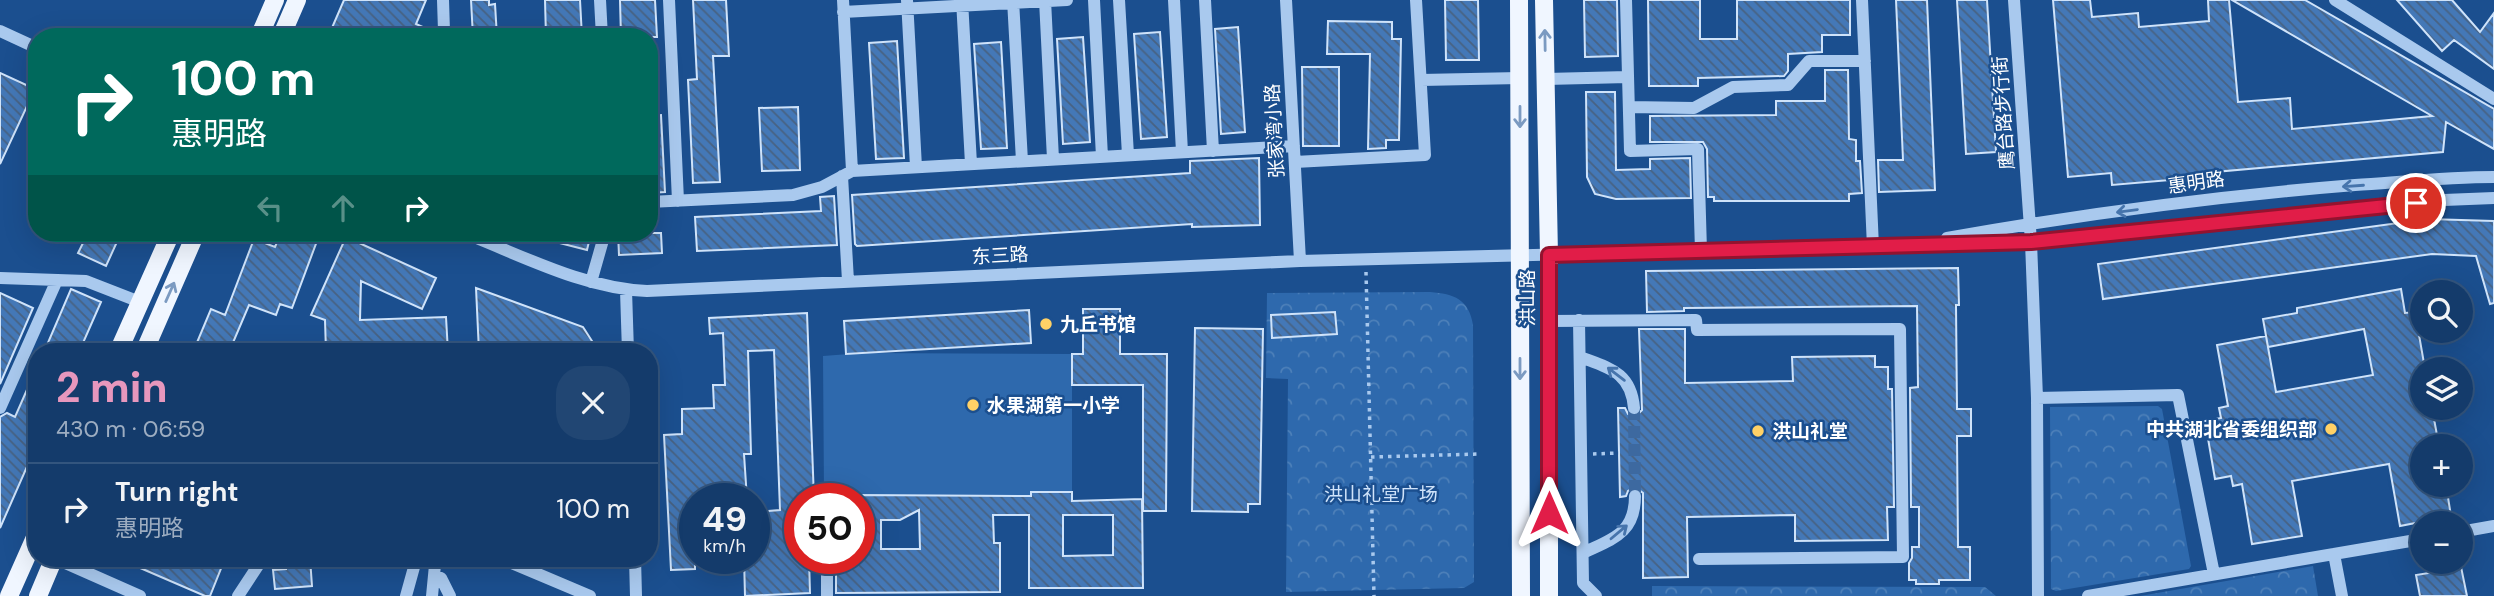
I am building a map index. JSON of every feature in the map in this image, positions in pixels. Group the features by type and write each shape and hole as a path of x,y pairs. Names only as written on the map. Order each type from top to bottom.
{"main road":[{"path":"263,28 275,0"},
{"path":"285,28 297,0"},
{"name":"洪山路","path":"1519,0 1521,596"},
{"name":"洪山路","path":"1544,0 1549,255 1549,596"},
{"path":"122,343 167,242"},
{"path":"148,343 192,242"},
{"path":"9,596 28,553"},
{"path":"38,596 50,567"}],"street":[{"path":"443,0 444,28"},
{"path":"600,0 602,28"},
{"path":"669,0 678,201"},
{"path":"848,281 843,6 1067,0"},
{"path":"1094,0 1102,157"},
{"path":"1119,0 1128,155"},
{"path":"1174,0 1182,152"},
{"path":"1205,0 1213,150"},
{"name":"张家湾小路","path":"1286,0 1300,261"},
{"path":"1294,162 1425,155 1416,0"},
{"path":"1626,0 1630,151 1699,149 1701,251"},
{"path":"1862,0 1873,247"},
{"name":"鹰台路步行街","path":"2014,0 2031,242 2037,398 2039,596"},
{"path":"2335,0 2494,99"},
{"path":"1013,1 1022,161"},
{"path":"1045,1 1053,159"},
{"path":"962,3 971,164"},
{"path":"907,4 916,167"},
{"path":"0,31 28,44"},
{"path":"1629,107 1694,108 1732,87 1788,85 1809,61 1865,61"},
{"path":"1546,79 1628,77"},
{"path":"1421,80 1520,78"},
{"path":"658,202 793,195 822,187 847,173 1294,146"},
{"name":"惠明路","path":"1905,245 2030,223 2266,192 2442,178 2494,177"},
{"name":"惠明路","path":"1549,255 2031,242 2444,200 2494,198"},
{"name":"东三路","path":"487,242 591,282 626,290 1300,261 1549,255"},
{"path":"591,282 602,242"},
{"path":"0,278 86,281 140,302"},
{"path":"29,343 57,280"},
{"path":"626,290 628,343"},
{"path":"1579,320 1583,583 1596,596"},
{"path":"1548,321 1696,320 1697,330 1900,329 1903,557 1699,559"},
{"path":"0,408 28,345"},
{"path":"1580,357 1621,375 1632,390 1634,408"},
{"path":"2037,398 2178,395 2214,574"},
{"path":"1583,553 1622,533 1634,514 1635,496"},
{"path":"2473,530 2494,526"},
{"path":"2095,595 2410,541"},
{"path":"2334,554 2342,596"},
{"path":"74,567 140,596"},
{"path":"238,596 257,567"},
{"path":"406,596 414,567"},
{"path":"521,567 590,596"},
{"path":"635,567 636,596"},
{"path":"432,596 434,571 441,578 450,596"},
{"path":"827,574 827,596"}],"path":[{"path":"1366,259 1374,596"},
{"path":"1581,454 1619,453"},
{"path":"1371,457 1479,454"}],"green space":[{"name":"洪山礼堂广场","path":"1267,293 1446,294 1459,300 1468,309 1473,325 1474,582 1464,588 1286,592 1288,379 1266,378"},
{"path":"862,353 1072,354 1072,492 1031,492 1031,501 1008,496 875,495 875,483 824,483 823,356"},
{"path":"2158,406 2162,409 2191,566 2189,569 2056,591 2051,589 2050,407"},
{"path":"2313,566 2318,596 2140,596"},
{"path":"1652,586 1985,587 1996,596 1652,596"}],"building":[{"path":"344,0 426,0 416,24 425,28 332,28"},
{"path":"471,0 489,0 489,5 495,4 496,28 473,28"},
{"path":"545,0 580,0 582,28 546,28"},
{"path":"620,0 655,0 657,28 621,28"},
{"path":"693,0 726,0 729,56 713,56 720,182 693,183 688,80 697,79"},
{"path":"1445,0 1478,0 1479,60 1446,60"},
{"path":"1584,0 1617,0 1618,56 1585,57"},
{"path":"1648,0 1700,0 1700,39 1737,39 1737,0 1850,0 1850,35 1822,35 1822,52 1788,54 1788,71 1784,76 1698,78 1698,86 1649,86"},
{"path":"1896,0 1927,0 1935,190 1879,192 1878,160 1903,160"},
{"path":"1957,0 1987,0 1996,152 1966,154"},
{"path":"2053,0 2090,0 2092,17 2138,13 2139,27 2209,21 2208,0 2229,0 2238,102 2290,98 2292,129 2432,116 2232,0 2305,0 2494,109 2494,149 2446,122 2443,152 2215,172 2216,176 2112,185 2111,173 2068,177"},
{"path":"2397,0 2452,0 2480,32 2494,13 2494,69 2454,40 2442,51"},
{"path":"1328,21 1392,22 1392,39 1401,39 1399,140 1386,140 1386,148 1368,149 1370,54 1327,54"},
{"path":"1238,27 1245,132 1221,134 1215,29"},
{"path":"1160,32 1167,137 1141,139 1134,34"},
{"path":"1083,37 1090,142 1063,144 1057,39"},
{"path":"897,41 904,158 876,159 869,43"},
{"path":"1001,42 1007,148 981,149 974,44"},
{"path":"1302,67 1339,67 1339,146 1303,146"},
{"path":"1825,70 1848,70 1849,139 1856,140 1856,161 1860,161 1862,193 1849,194 1849,201 1714,201 1714,197 1708,197 1707,149 1703,142 1650,142 1650,116 1776,115 1776,101 1825,101"},
{"path":"0,73 28,86 28,104 0,164"},
{"path":"1586,92 1615,92 1616,170 1650,169 1650,159 1690,158 1691,198 1616,199 1595,194 1587,177"},
{"path":"798,107 800,170 762,171 759,108"},
{"path":"658,115 661,115 665,192 658,192"},
{"path":"1259,158 1260,225 1192,227 1192,224 857,246 855,244 852,195 1190,173 1190,161"},
{"path":"834,196 837,245 697,251 695,217 821,211 820,197"},
{"path":"2428,219 2494,221 2494,303 2490,304 2476,256 2432,254 2103,299 2098,264"},
{"path":"658,233 661,233 662,253 619,255 618,242 658,242"},
{"path":"84,242 117,242 106,266 78,253"},
{"path":"253,242 275,247 277,242 317,242 292,308 280,304 276,315 249,305 233,343 197,343 211,309 225,315"},
{"path":"344,242 357,242 436,278 422,309 361,281 360,320 446,317 447,343 326,343 325,320 311,315"},
{"path":"556,242 589,242 587,250"},
{"path":"1958,268 1957,409 1971,409 1971,436 1957,436 1958,547 1970,547 1970,580 1939,580 1939,584 1916,584 1916,580 1909,580 1909,563 1912,547 1919,547 1919,507 1911,507 1910,388 1918,387 1917,306 1684,308 1684,311 1647,312 1646,271"},
{"path":"476,288 583,327 593,343 479,343"},
{"path":"71,289 101,302 83,343 48,343"},
{"path":"2401,289 2405,313 2410,312 2410,343 2420,343 2423,357 2410,357 2410,420 2434,420 2437,434 2410,434 2410,497 2448,497 2450,511 2410,511 2410,524 2400,526 2389,464 2292,481 2302,536 2252,544 2242,484 2233,486 2231,476 2215,479 2205,421 2221,418 2219,408 2228,406 2217,345 2266,336 2276,392 2373,375 2364,329 2268,347 2263,319 2297,313 2297,308"},
{"path":"0,293 33,308 0,384"},
{"path":"1083,309 1120,309 1120,354 1167,354 1166,511 1143,511 1143,385 1072,385 1072,354 1083,354"},
{"path":"1029,310 1031,343 846,354 844,321"},
{"path":"1335,312 1337,334 1272,338 1271,315"},
{"path":"807,313 813,483 784,483 784,574 809,574 810,593 745,596 744,574 770,574 770,511 780,510 774,350 748,351 751,454 744,454 746,483 679,483 679,570 671,570 664,435 682,434 682,409 714,408 713,385 725,385 723,333 710,334 709,318"},
{"path":"1195,328 1263,329 1260,504 1248,504 1248,512 1192,511"},
{"name":"洪山礼堂","path":"1639,329 1685,329 1685,383 1793,381 1792,357 1875,356 1875,367 1888,367 1888,389 1892,389 1894,507 1887,507 1888,540 1795,541 1795,515 1687,517 1688,577 1643,578 1643,493 1635,487 1628,491 1626,496 1620,497 1618,408 1625,408 1628,414 1635,417 1642,410"},
{"path":"28,387 28,464 0,528 0,417 7,413 15,417"},
{"path":"1031,492 1072,492 1072,501 1142,499 1143,588 1029,588 1029,515 993,515 994,543 1000,543 1000,592 836,593 836,574 875,574 875,495 1031,496","holes":["919,510 920,549 881,549 881,520 900,520","1063,515 1113,515 1113,555 1063,556"]},
{"path":"138,567 222,567 210,596"},
{"path":"311,567 312,586 275,589 273,570"},
{"path":"2462,574 2467,596 2420,596 2416,575"}],"tunnel":[{"path":"1634,408 1635,496"}],"place":[{"name":"九丘书馆","path":"1046,324"},
{"name":"水果湖第一小学","path":"973,405"},
{"name":"中共湖北省委组织部","path":"2331,429"},
{"name":"洪山礼堂","path":"1758,431"}],"route":[{"path":"1549,513 1549,255 2031,242 2416,203"}]}
